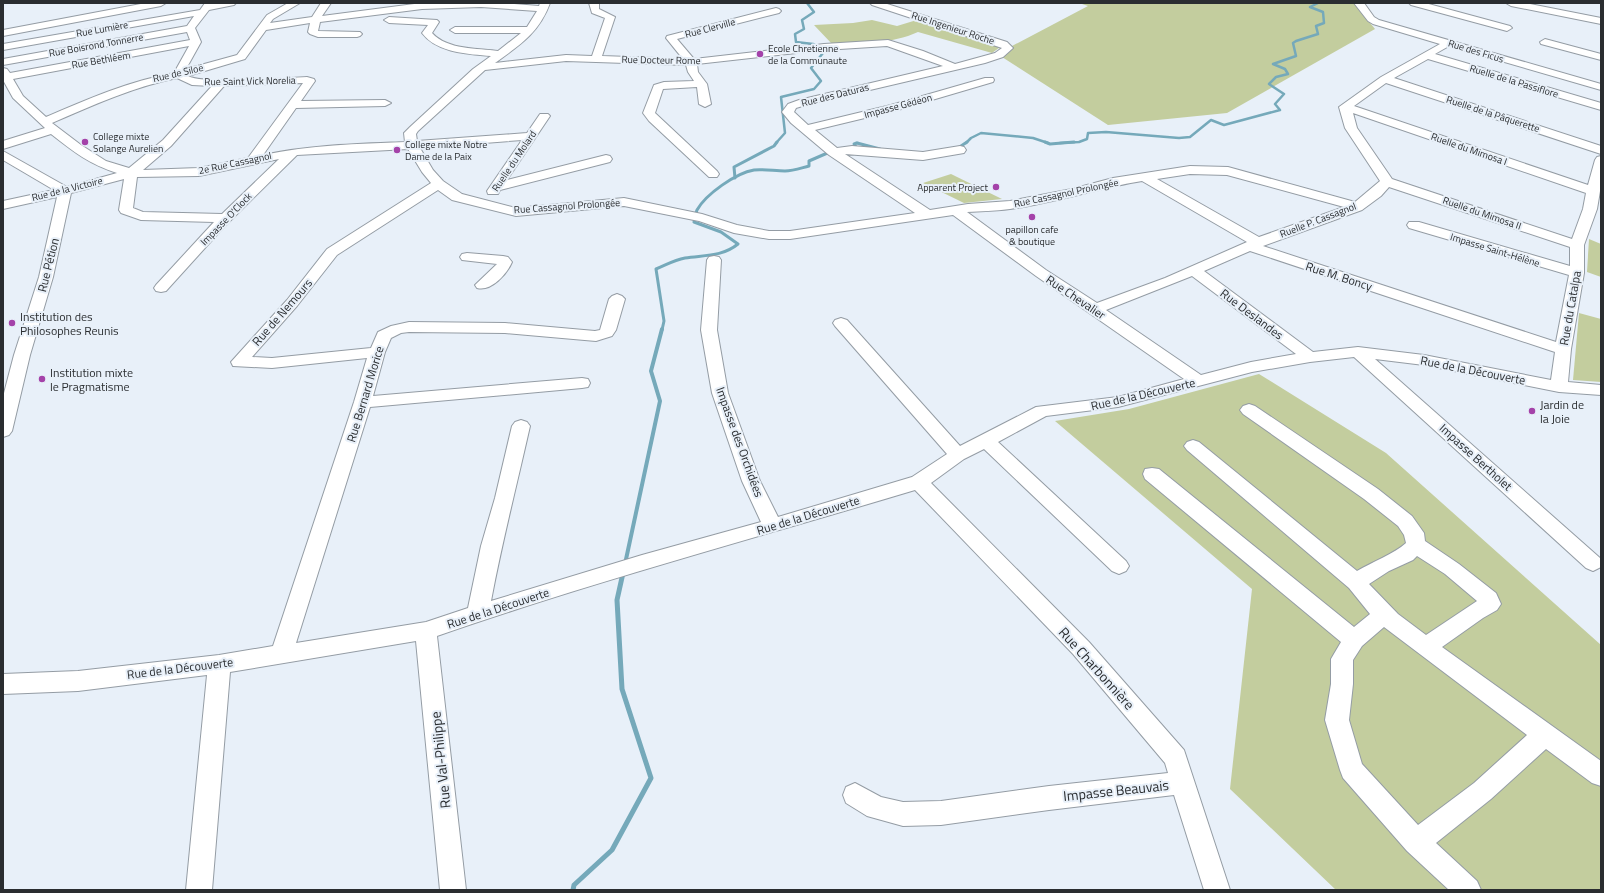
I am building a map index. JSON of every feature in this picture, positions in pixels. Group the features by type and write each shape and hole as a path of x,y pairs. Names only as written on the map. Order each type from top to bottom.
{"street":[{"path":"3,33 161,3"},
{"name":"Rue Lumière","path":"3,47 231,3"},
{"name":"Rue de Siloë","path":"44,122 146,80 178,75 241,57 264,27 270,16 295,3"},
{"path":"326,3 316,18 313,32 315,34 357,34"},
{"path":"594,3 595,11 610,17 603,41 595,59"},
{"name":"Rue Clerville","path":"705,104 702,84 693,72 691,62 671,38 776,11 763,3"},
{"name":"Rue Ingenieur Roche","path":"875,3 1004,44 1008,48"},
{"name":"Rue des Ficus","path":"1360,3 1371,18 1376,22 1601,87"},
{"path":"1414,3 1507,28"},
{"path":"1511,3 1601,21"},
{"path":"264,27 316,18 419,5 482,4 544,6 531,30 483,67 421,121 410,133 412,145"},
{"path":"419,5 385,21 434,22 427,33 432,39 442,45 501,54"},
{"path":"178,75 192,52 196,42 190,28 206,8"},
{"name":"Rue Boisrond Tonnerre","path":"3,62 190,28"},
{"path":"455,30 531,30"},
{"name":"Rue Bethléem","path":"5,74 196,42"},
{"path":"1545,42 1601,57"},
{"name":"Rue Docteur Rome","path":"483,67 566,58 691,62 832,47 888,43 954,67"},
{"path":"1387,182 1351,128 1345,107 1385,79 1448,43"},
{"name":"Rue des Daturas","path":"928,215 870,179 833,152 806,129 792,120 788,112 792,106 803,102 954,67 999,55 1008,48"},
{"name":"Ruelle de la Passiflore","path":"1426,55 1601,107"},
{"name":"2e Rue Cassagnol","path":"5,74 19,98 44,122 77,148 102,164 131,173 156,174 199,172 293,152 531,136"},
{"name":"Rue Saint Vick Norelia","path":"178,75 192,82 221,83 309,80 310,82 294,105 252,161"},
{"name":"Ruelle de la Pâquerette","path":"1385,79 1601,150"},
{"name":"Impasse Gédéon","path":"806,129 894,108 989,80"},
{"path":"221,83 167,143 131,173 126,210 141,216 225,218"},
{"path":"702,84 664,85 658,87 649,113 653,119 713,174"},
{"path":"294,105 385,103"},
{"name":"Ruelle du Mimosa I","path":"1345,107 1594,191"},
{"name":"Ruelle du Molard","path":"484,205 544,116"},
{"path":"3,145 54,129"},
{"name":"Rue Cassagnol Prolongée","path":"412,145 428,172 438,184 456,198 516,212 624,202 702,218 734,229 769,235 790,235 955,210 1010,205 1073,193 1113,182 1190,170 1228,171 1357,206"},
{"path":"833,152 852,150 923,156 960,150"},
{"name":"Impasse O'Clock","path":"161,288 225,218 293,152"},
{"path":"3,155 65,191"},
{"path":"496,188 606,159"},
{"name":"Rue du Catalpa","path":"1558,387 1563,349 1577,273 1577,245 1596,210 1594,191 1596,174 1601,160"},
{"name":"Rue de la Victoire","path":"3,205 65,191 131,173"},
{"name":"Rue M. Boncy","path":"1144,177 1254,244 1563,349"},
{"name":"Ruelle P. Cassagnol","path":"1095,309 1170,281 1254,244 1357,206 1376,193 1387,182"},
{"name":"Ruelle du Mimosa II","path":"1387,182 1577,245"},
{"name":"Rue de Nemours","path":"377,352 272,363 239,362 292,303 332,252 438,184"},
{"name":"Rue Pétion","path":"3,431 22,355 46,277 65,191"},
{"name":"Rue Chevalier","path":"955,210 1041,273 1095,309 1198,382"},
{"name":"Impasse Saint-Hélène","path":"1414,225 1577,273"},
{"path":"467,257 503,260 505,262 502,268 482,285"},
{"name":"Impasse des Orchidées","path":"714,260 709,330 720,393 751,481 773,526"},
{"name":"Rue Deslandes","path":"1193,270 1310,357"},
{"name":"Rue Bernard Morice","path":"281,655 363,402 377,352 384,335 397,329 409,328 505,328 600,335 608,330 617,299"},
{"path":"841,323 958,455"},
{"name":"Rue de la Découverte","path":"3,684 78,681 219,664 426,631 478,613 591,578 920,482 958,455 1042,411 1118,402 1251,367 1310,357 1358,352 1424,360 1558,387 1601,390"},
{"name":"Impasse Bertholet","path":"1358,352 1593,562"},
{"path":"363,402 582,383"},
{"path":"1249,410 1370,494 1405,521 1414,533 1416,546 1452,569 1489,599 1490,604 1475,612 1426,647"},
{"path":"478,613 491,546 505,498 521,426"},
{"path":"985,440 1119,566"},
{"path":"1193,446 1356,582 1366,596 1384,614 1426,647 1601,775"},
{"path":"1152,474 1354,640"},
{"name":"Rue Charbonnière","path":"920,482 1081,648 1175,758 1217,890"},
{"path":"1356,582 1382,566 1406,555 1416,546"},
{"path":"1384,614 1354,640 1342,660 1342,684 1338,720 1352,770 1416,842 1468,890"},
{"name":"Rue Val-Philippe","path":"426,631 453,890"},
{"path":"199,890 219,664"},
{"path":"1416,842 1517,762 1544,734"},
{"name":"Impasse Beauvais","path":"855,795 876,808 903,814 941,813 1049,798 1183,783"}],"green space":[{"path":"1079,3 1354,3 1375,29 1227,113 1108,125 1002,57 1012,46 1088,6"},
{"path":"920,19 1003,45 992,53 918,32 887,41 832,44 814,25 853,23 872,20 897,26"},
{"path":"951,174 1002,199 964,203 923,183"},
{"path":"1589,239 1601,244 1601,277 1587,272"},
{"path":"1579,313 1601,319 1601,382 1573,380"},
{"path":"1259,374 1386,453 1601,645 1601,890 1336,890 1230,789 1252,589 1055,421 1129,409"}],"waterway":[{"path":"776,143 785,133 781,97 814,89 821,81 811,68 827,48 813,44 796,42 795,34 804,29 802,20 814,12 807,3"},
{"path":"1065,143 1079,142 1087,139 1088,133 1106,132 1179,138 1190,137 1211,120 1224,125 1280,110 1275,104 1284,94 1269,84 1276,77 1288,74 1285,69 1273,64 1296,56 1293,43 1318,34 1316,26 1324,23 1323,12 1310,7 1318,3"},
{"path":"967,142 971,138 981,133 1033,138 1045,142"},
{"path":"735,177 734,167 774,146 777,142"},
{"path":"958,148 967,142"},
{"path":"1045,142 1050,144 1065,143"},
{"path":"1065,143 1074,142"},
{"path":"853,148 856,147 854,144 857,143"},
{"path":"857,143 880,149"},
{"path":"1060,143 1065,143"},
{"path":"735,177 754,170 785,171 809,166 809,161 832,151"},
{"path":"662,330 664,321 656,269 681,259 713,255 726,251 738,244 721,232 694,222 697,210 707,197 735,177"},
{"path":"625,564 660,401 651,371 662,329"},
{"path":"573,890 574,885 612,850 651,778 622,689 617,600 623,573"}],"place":[{"name":"Ecole Chretienne de la Communaute","path":"760,54"},
{"name":"College mixte Solange Aurelien","path":"85,142"},
{"name":"College mixte Notre Dame de la Paix","path":"397,150"},
{"name":"Apparent Project","path":"996,187"},
{"name":"papillon cafe & boutique","path":"1032,217"},
{"name":"Institution des Philosophes Reunis","path":"12,323"},
{"name":"Institution mixte le Pragmatisme","path":"42,379"},
{"name":"Jardin de la Joie","path":"1532,411"}]}
